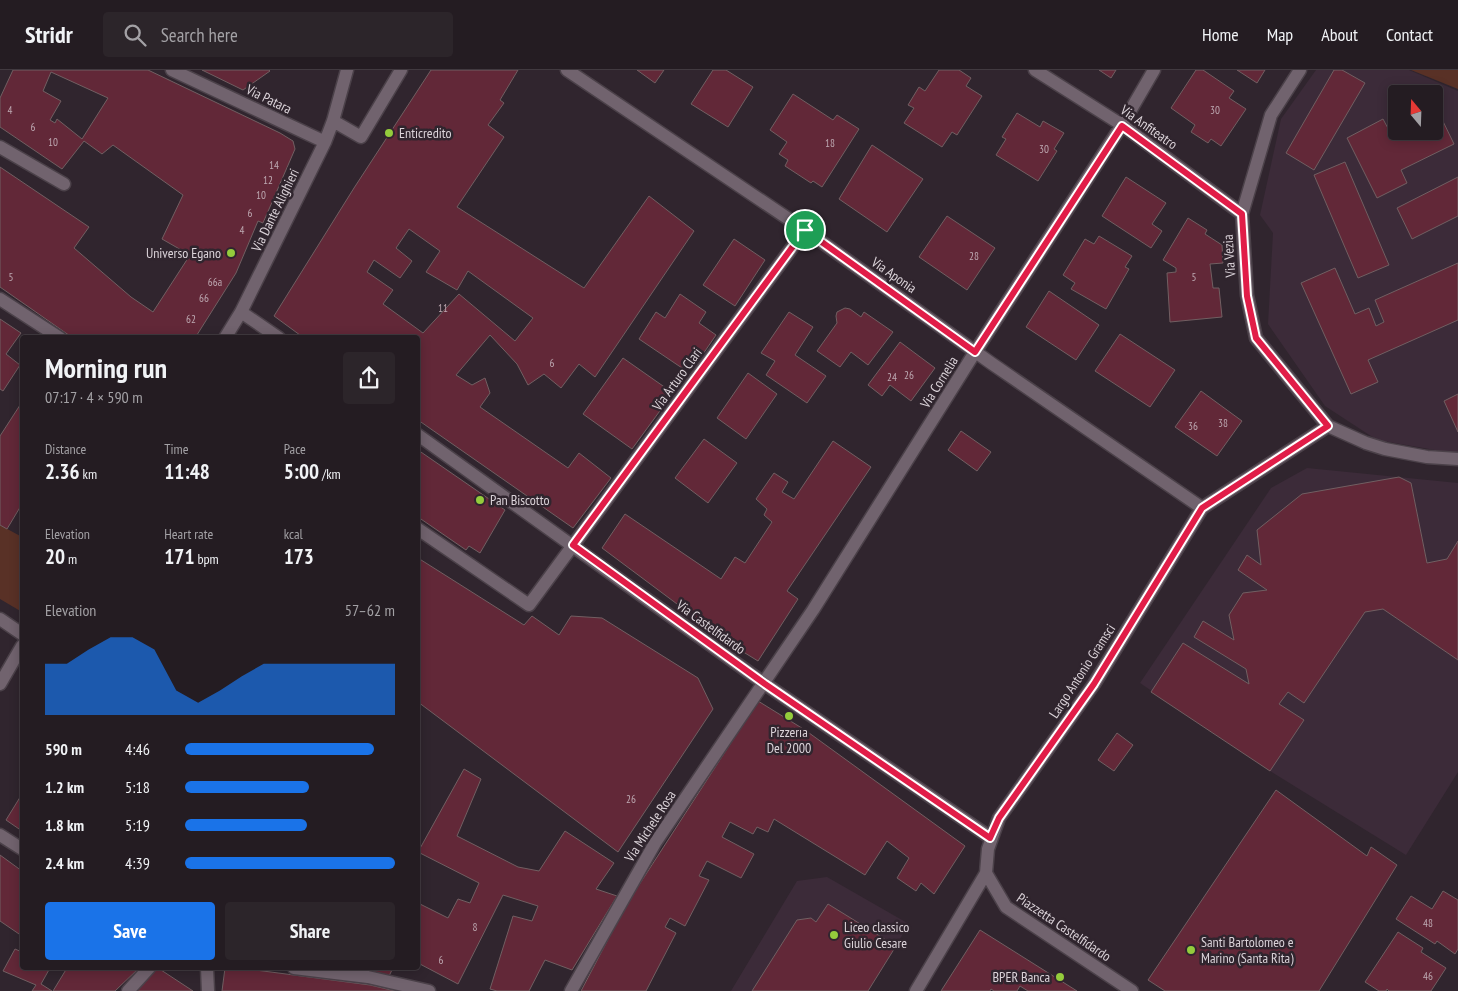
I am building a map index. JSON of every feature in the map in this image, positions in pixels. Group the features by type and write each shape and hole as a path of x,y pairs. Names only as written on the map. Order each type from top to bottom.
{"street":[{"name":"Via Patara","path":"172,70 325,142"},
{"name":"Via Dante Alighieri","path":"227,335 241,312 325,142 333,121 347,70"},
{"path":"333,121 361,137 400,70"},
{"name":"Via Aponia","path":"567,70 805,230 975,352 1202,508"},
{"name":"Via Anfiteatro","path":"1035,70 1122,126 1242,214"},
{"name":"Via Cornelia","path":"765,684 819,602 975,352 1122,126 1154,70"},
{"name":"Via Vezia","path":"1300,70 1271,116 1242,214 1247,296 1256,338 1328,426 1358,440 1386,449 1427,457 1458,459"},
{"path":"0,146 64,184"},
{"name":"Via Arturo Clari","path":"420,530 529,605 805,230"},
{"path":"0,299 55,335"},
{"path":"241,312 275,335"},
{"path":"1202,508 1328,426"},
{"name":"Via Castelfidardo","path":"420,436 989,843"},
{"name":"Largo Antonio Gramsci","path":"989,843 999,818 1094,684 1202,508"},
{"path":"0,619 20,633"},
{"path":"0,684 20,649"},
{"name":"Via Michele Rosa","path":"571,991 655,843 765,684"},
{"path":"0,835 20,848"},
{"path":"916,991 986,873 989,843"},
{"name":"Piazzetta Castelfidardo","path":"986,873 1006,907 1132,991"},
{"path":"128,991 147,970"},
{"path":"207,970 208,991"},
{"path":"310,970 368,977 429,991"}],"shaded area":[{"path":"1316,70 1409,70 1458,91 1458,454 1377,440 1325,406 1268,324 1273,233 1260,215 1281,119"},
{"path":"1411,70 1458,70 1458,89"},
{"path":"1307,468 1458,483 1458,772 1406,855 1270,771 1140,683 1271,488"},
{"path":"0,525 20,536 20,611 0,599"},
{"name":"Liceo classico Giulio Cesare","path":"827,877 909,924 868,991 731,991 797,881"}],"building":[{"path":"13,70 148,70 280,133 293,141 295,149 263,223 258,221 236,273 197,335 69,335 0,287 0,167 89,227 74,248 131,297 153,312 190,255 162,239 183,195 113,145 102,154 84,141 62,169 0,127 0,98","holes":["51,72 108,98 82,139 57,119 55,123 50,120 61,101 43,91"]},
{"path":"202,70 269,70 270,71 243,90"},
{"path":"431,70 518,70 500,100 504,103 488,125 504,137 457,207 584,288 649,196 694,231 595,377 579,364 561,388 544,374 528,385 517,364 490,335 456,375 472,385 485,378 490,393 480,407 568,468 579,453 611,478 573,528 420,421 420,335 300,335 274,316","holes":["409,229 440,251 426,272 457,290 468,271 533,318 515,341 459,294 423,333 383,304 393,290 367,272 374,260 400,278 412,261 396,248"]},
{"path":"637,70 664,70 655,83"},
{"path":"713,70 726,70 753,87 728,127 691,104"},
{"path":"939,70 959,70 971,78 966,86 982,96 957,135 952,132 942,147 904,123 914,108 908,105 919,87 925,91"},
{"path":"1099,70 1116,70 1111,78"},
{"path":"1196,70 1203,70 1234,91 1229,98 1246,109 1221,146 1211,139 1208,143 1191,132 1195,125 1171,108"},
{"path":"1237,70 1265,70 1257,83"},
{"path":"1334,70 1342,70 1365,83 1314,170 1286,153"},
{"path":"793,94 833,120 837,115 859,129 822,187 813,181 811,183 785,166 788,160 779,154 787,142 770,130"},
{"path":"1017,113 1040,127 1043,121 1064,133 1054,149 1057,151 1038,181 996,155 1006,139 1002,137"},
{"path":"1383,119 1388,128 1388,140 1443,140 1443,121 1454,144 1401,170 1407,183 1377,198 1347,138"},
{"path":"872,145 923,179 887,232 839,199"},
{"path":"1345,162 1389,265 1358,278 1314,175"},
{"path":"1126,177 1166,203 1152,224 1162,231 1151,248 1102,216"},
{"path":"1458,177 1458,216 1412,239 1397,208"},
{"path":"947,216 995,248 967,290 919,257"},
{"path":"1188,218 1207,230 1205,234 1222,245 1223,263 1210,264 1213,288 1219,288 1222,317 1170,322 1167,273 1176,272 1176,268 1163,260"},
{"path":"1099,236 1132,256 1125,267 1129,269 1106,309 1071,289 1075,283 1063,275 1085,239 1094,244"},
{"path":"734,239 765,260 735,306 703,285"},
{"path":"1458,263 1458,320 1368,360 1378,382 1351,394 1301,283 1335,268 1355,314 1369,308 1376,326 1384,322 1375,300"},
{"path":"1049,291 1099,325 1076,360 1026,327"},
{"path":"680,294 706,312 699,323 716,335 703,354 695,349 682,368 639,339 656,312 665,318"},
{"path":"845,308 850,309 861,317 864,312 893,332 868,365 851,352 840,367 817,351 837,323 837,312"},
{"path":"789,312 813,327 795,355 826,376 807,403 766,375 775,361 761,353"},
{"path":"0,319 21,333 6,354 20,365 3,391 0,389"},
{"path":"1120,334 1175,370 1150,407 1095,371"},
{"path":"900,342 935,368 911,401 890,385 882,396 868,385"},
{"path":"623,358 673,393 632,449 583,414"},
{"path":"748,373 777,394 746,439 717,418"},
{"path":"1201,391 1242,421 1217,456 1175,427"},
{"path":"1458,394 1458,432 1444,401"},
{"path":"20,405 20,507 7,529 0,525 0,436"},
{"path":"961,431 991,452 977,471 948,450"},
{"path":"704,439 737,463 708,503 675,478"},
{"path":"833,441 871,467 787,591 798,599 758,661 732,645 602,548 625,514 721,579 735,557 745,563 772,522 764,515 767,509 756,499 774,473 788,482 782,492 794,499"},
{"path":"420,451 505,510 480,553 469,546 466,550 420,518"},
{"path":"1399,477 1411,483 1427,563 1447,559 1458,541 1458,660 1383,609 1365,612 1304,703 1288,692 1279,704 1304,720 1270,771 1151,692 1183,643 1249,684 1246,669 1194,637 1203,621 1234,640 1229,615 1243,593 1267,590 1238,570 1247,555 1261,565 1257,530 1302,494"},
{"path":"420,559 524,625 532,616 559,635 571,616 602,618 698,678 713,709 618,852 420,704"},
{"path":"758,701 805,730 965,846 934,894 921,883 916,891 897,878 909,858 887,841 865,875 774,819 768,832 757,827 753,834 730,822 722,837 754,854 741,878 707,861 699,876 709,880 685,926 670,918 665,927 676,933 646,991 581,991 626,905"},
{"path":"1117,733 1133,745 1114,771 1098,760"},
{"path":"464,769 481,779 457,836 518,867 539,871 565,831 614,863 596,889 617,896 572,970 545,960 529,991 497,991 490,989 513,916 532,921 538,906 503,895 458,984 420,964 420,904 448,918 458,899 470,903 479,883 420,853 420,848"},
{"path":"1276,790 1367,856 1371,847 1397,865 1319,991 1165,991 1148,980"},
{"path":"20,797 20,830 6,820"},
{"path":"0,855 20,870 20,935 0,921"},
{"path":"1443,891 1458,900 1458,949 1455,954 1437,941 1435,944 1396,919 1411,896 1432,909"},
{"path":"828,904 896,946 868,991 752,991 797,920 811,918 816,922"},
{"path":"980,930 1077,991 1028,991 1020,986 1017,991 994,991 991,989 990,991 941,991"},
{"path":"1398,932 1423,948 1421,952 1446,968 1431,991 1389,991 1387,989 1386,991 1379,991 1365,982"},
{"path":"15,949 20,951 20,970 49,970 41,984 52,991 32,991 36,985 3,971"},
{"path":"66,970 137,970 115,991 53,991"},
{"path":"153,970 161,970 193,991 133,991"},
{"path":"225,970 255,970 370,985 395,991 222,991"},
{"path":"367,970 392,970 388,978"}],"place":[{"name":"Enticredito","path":"389,133"},
{"name":"Universo Egano","path":"231,253"},
{"name":"Pan Biscotto","path":"480,500"},
{"name":"Pizzerıa Del 2000","path":"789,716"},
{"name":"Liceo classico Giulio Cesare","path":"834,935"},
{"name":"Santi Bartolomeo e Marino (Santa Rita)","path":"1191,950"},
{"name":"BPER Banca","path":"1060,977"}],"route":[{"path":"1122,126 1242,214 1247,296 1256,338 1328,426 1202,508 1094,684 999,818 990,838 765,684 573,545 805,230 975,352 1122,126"}]}
